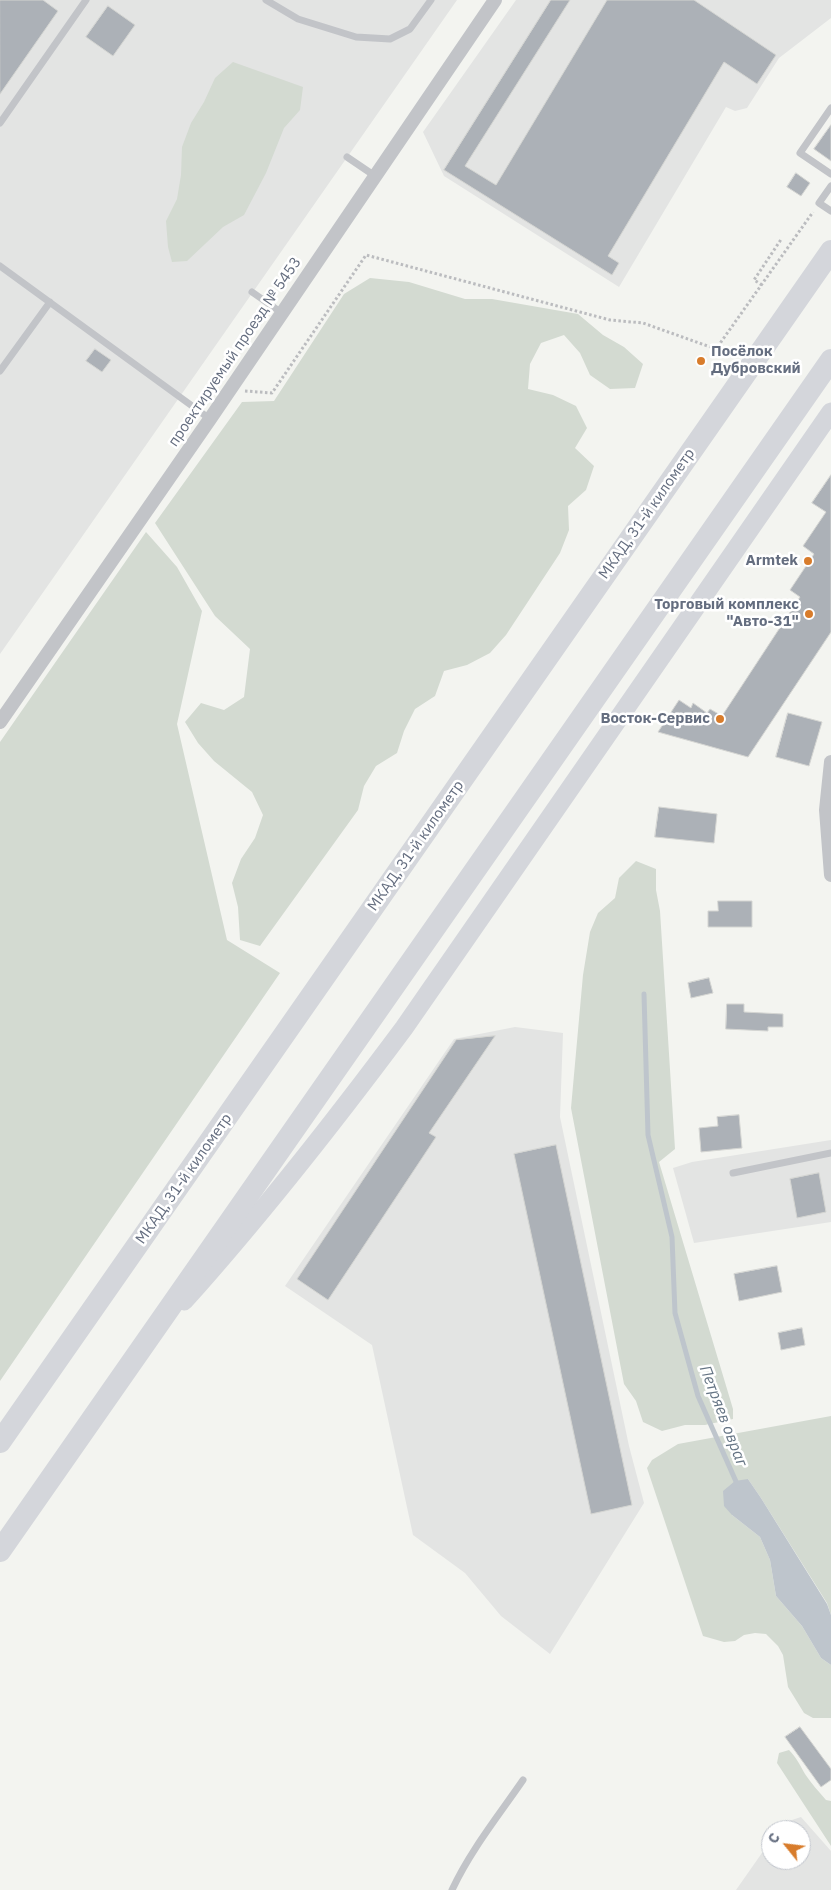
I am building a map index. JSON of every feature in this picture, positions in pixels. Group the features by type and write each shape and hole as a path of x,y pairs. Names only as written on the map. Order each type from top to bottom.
{"highway":[{"name":"МКАД, 31-й километр","path":"0,1442 831,250"},
{"path":"0,1551 831,360"}],"main road":[{"path":"135,1357 235,1244 341,1113 404,1028 828,418"}],"street":[{"name":"проектируемый проезд № 5453","path":"0,722 210,419 495,0"},
{"path":"831,762 826,810 831,875"}],"lane":[{"path":"0,123 86,0"},
{"path":"266,0 298,19 356,37 390,38 410,30 431,0"},
{"path":"831,108 800,153 831,174"},
{"path":"347,157 375,176"},
{"path":"831,186 819,203 831,211"},
{"path":"0,266 210,419"},
{"path":"252,292 282,313"},
{"path":"0,371 50,302"},
{"path":"733,1173 831,1153"},
{"path":"452,1890 477,1847 523,1780"}],"path":[{"path":"230,389 272,393 366,255 610,320 643,322 716,349 819,203"},
{"path":"762,285 754,280 782,238"}],"shaded area":[{"path":"0,0 457,0 0,654"},
{"path":"516,0 831,0 831,18 779,58 747,108 735,111 726,107 619,287 444,176 423,132"},
{"path":"233,62 303,87 300,110 284,128 266,173 244,215 223,227 187,261 172,262 168,247 166,221 177,199 181,175 182,147 191,123 204,102 215,78"},
{"path":"370,278 409,282 465,299 492,299 578,314 603,335 624,347 643,364 635,388 610,389 590,375 580,353 564,335 541,343 530,364 528,389 553,395 576,406 587,428 575,448 594,466 586,490 568,506 569,530 560,553 506,635 490,653 467,665 444,671 435,696 415,709 404,731 397,753 376,766 364,786 358,810 260,946 240,940 238,907 232,883 241,859 255,838 263,815 252,792 214,761 198,743 185,722 201,703 224,710 244,697 250,649 215,616 155,523 242,402 274,401 344,294"},
{"path":"146,532 177,567 202,611 177,724 227,940 280,973 0,1381 0,742"},
{"path":"636,861 656,869 656,890 660,911 675,1149 659,1162 733,1409 733,1419 705,1425 685,1425 662,1431 643,1422 636,1401 624,1384 571,1108 583,975 590,932 598,913 615,898 619,878"},
{"path":"515,1027 563,1033 560,1117 629,1446 644,1503 550,1654 501,1616 465,1573 413,1535 372,1345 285,1286 454,1039"},
{"path":"831,1140 831,1222 694,1243 673,1168 692,1162"},
{"path":"831,1416 831,1615 827,1603 748,1479 732,1515 760,1537 770,1560 776,1596 802,1626 821,1658 831,1665 831,1718 813,1718 804,1713 788,1687 783,1655 778,1646 766,1634 744,1635 735,1641 724,1642 703,1636 647,1468 652,1460 678,1444"},
{"path":"748,1479 827,1604 831,1615 831,1665 821,1658 802,1626 776,1596 770,1560 760,1537 732,1515 724,1506 723,1491 735,1481"},
{"path":"789,1750 815,1787 826,1800 831,1801 831,1846 777,1763 779,1753"},
{"path":"801,1817 804,1820 792,1820"},
{"path":"811,1828 831,1851 831,1890 736,1890 761,1854 761,1870 811,1870"}],"building":[{"path":"0,0 43,0 58,11 0,94"},
{"path":"551,0 570,0 465,166 496,185 607,0 694,0 776,55 757,84 724,62 608,256 619,263 612,275 444,170"},
{"path":"108,6 135,25 113,56 86,37"},
{"path":"831,125 831,161 814,149"},
{"path":"796,173 810,183 801,196 787,187"},
{"path":"95,349 111,360 102,372 86,361"},
{"name":"Торговый комплекс \"Авто-31\"","path":"831,475 831,632 748,757 658,732 679,700 691,708 693,703 707,713 710,709 722,716 800,597 790,590 814,554 803,546 826,512 812,503"},
{"path":"788,713 822,722 809,766 776,757"},
{"path":"659,807 717,814 714,843 655,837"},
{"path":"718,901 752,901 752,927 708,927 708,911 718,911"},
{"path":"709,978 713,993 691,998 688,983"},
{"path":"727,1004 744,1004 744,1012 783,1014 783,1027 768,1027 768,1031 726,1029"},
{"path":"495,1036 429,1133 436,1137 328,1300 297,1279 456,1040"},
{"path":"739,1115 742,1148 701,1152 699,1128 718,1126 717,1117"},
{"path":"556,1145 632,1505 591,1514 514,1154"},
{"path":"819,1173 826,1212 797,1218 790,1179"},
{"path":"777,1266 782,1292 739,1301 734,1274"},
{"path":"802,1328 805,1345 781,1350 778,1333"},
{"path":"800,1727 831,1769 831,1780 821,1787 785,1737"}],"waterway":[{"name":"Петряев овраг","path":"644,994 648,1135 672,1237 675,1313 698,1396 738,1486"}],"place":[{"name":"Посёлок Дубровский","path":"701,361"},
{"name":"Armtek","path":"808,561"},
{"name":"Торговый комплекс \"Авто-31\"","path":"809,614"},
{"name":"Восток-Сервис","path":"720,719"}]}
